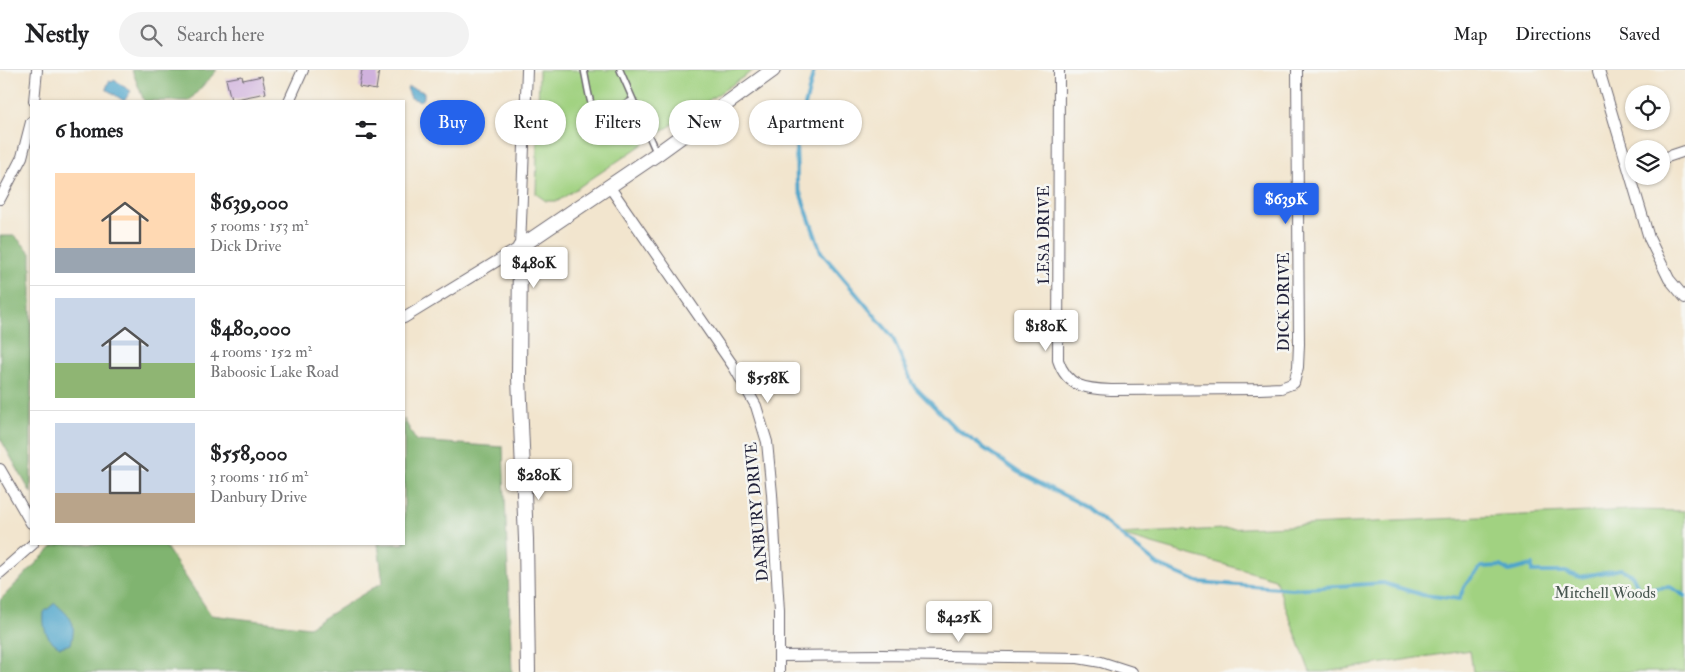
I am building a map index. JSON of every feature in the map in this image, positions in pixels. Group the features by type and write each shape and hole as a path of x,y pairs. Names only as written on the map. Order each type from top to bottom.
{"street":[{"path":"34,100 37,70"},
{"path":"289,100 303,70"},
{"path":"527,70 520,247 519,378 526,539 528,672"},
{"path":"405,317 520,247 656,154 773,70"},
{"name":"LESA DRIVE","path":"1059,70 1058,360 1067,378 1086,387 1112,390 1259,389 1281,388 1294,382"},
{"name":"DICK DRIVE","path":"1294,382 1298,367 1299,344 1297,70"},
{"path":"1599,70 1625,151"},
{"path":"0,199 22,157 30,126"},
{"path":"1670,157 1685,152"},
{"path":"1635,185 1649,238 1661,265 1685,298"},
{"name":"DANBURY DRIVE","path":"609,186 734,367 756,406 767,442 772,494 779,672"},
{"path":"0,469 30,521"},
{"path":"0,574 32,545"},
{"path":"779,656 882,655 1078,658 1101,662 1132,672"}],"lane":[{"path":"584,70 589,100"},
{"path":"621,70 633,100"},
{"path":"652,145 656,154"}],"green space":[{"path":"132,70 217,70 190,100 144,100"},
{"path":"539,70 754,70 709,100 669,100 669,127 659,133 659,100 576,100 576,145 642,145 558,201 546,201 536,194 537,145 566,145 566,100 538,100"},
{"path":"0,236 15,236 30,252 30,491 0,438"},
{"path":"405,421 416,441 503,447 512,672 0,672 0,600 52,547 59,545 165,545 211,615 309,627 383,582 378,545 405,545"},
{"name":"Mitchell Woods","path":"1631,510 1685,511 1685,672 1473,672 1470,650 1324,672 1310,672 1275,579 1117,534"}],"water":[{"path":"114,80 131,91 125,100 106,89 109,81 112,82"},
{"path":"407,88 424,92 424,98 420,101 411,98"},
{"path":"55,603 69,616 73,625 71,644 60,647 48,636 44,623 44,612"}],"building":[{"path":"362,70 379,70 376,90 359,87"},
{"path":"242,76 243,80 262,76 266,93 231,100 226,79"}],"waterway":[{"path":"814,70 796,142 797,184 821,252 892,336 913,385 955,428 1018,472 1085,506 1158,565 1198,582 1292,589 1383,583 1423,595 1459,599 1465,585 1481,567 1501,566 1509,571 1532,565 1532,572 1565,572 1580,577 1621,569 1632,575 1639,589 1670,587 1685,596"}]}
